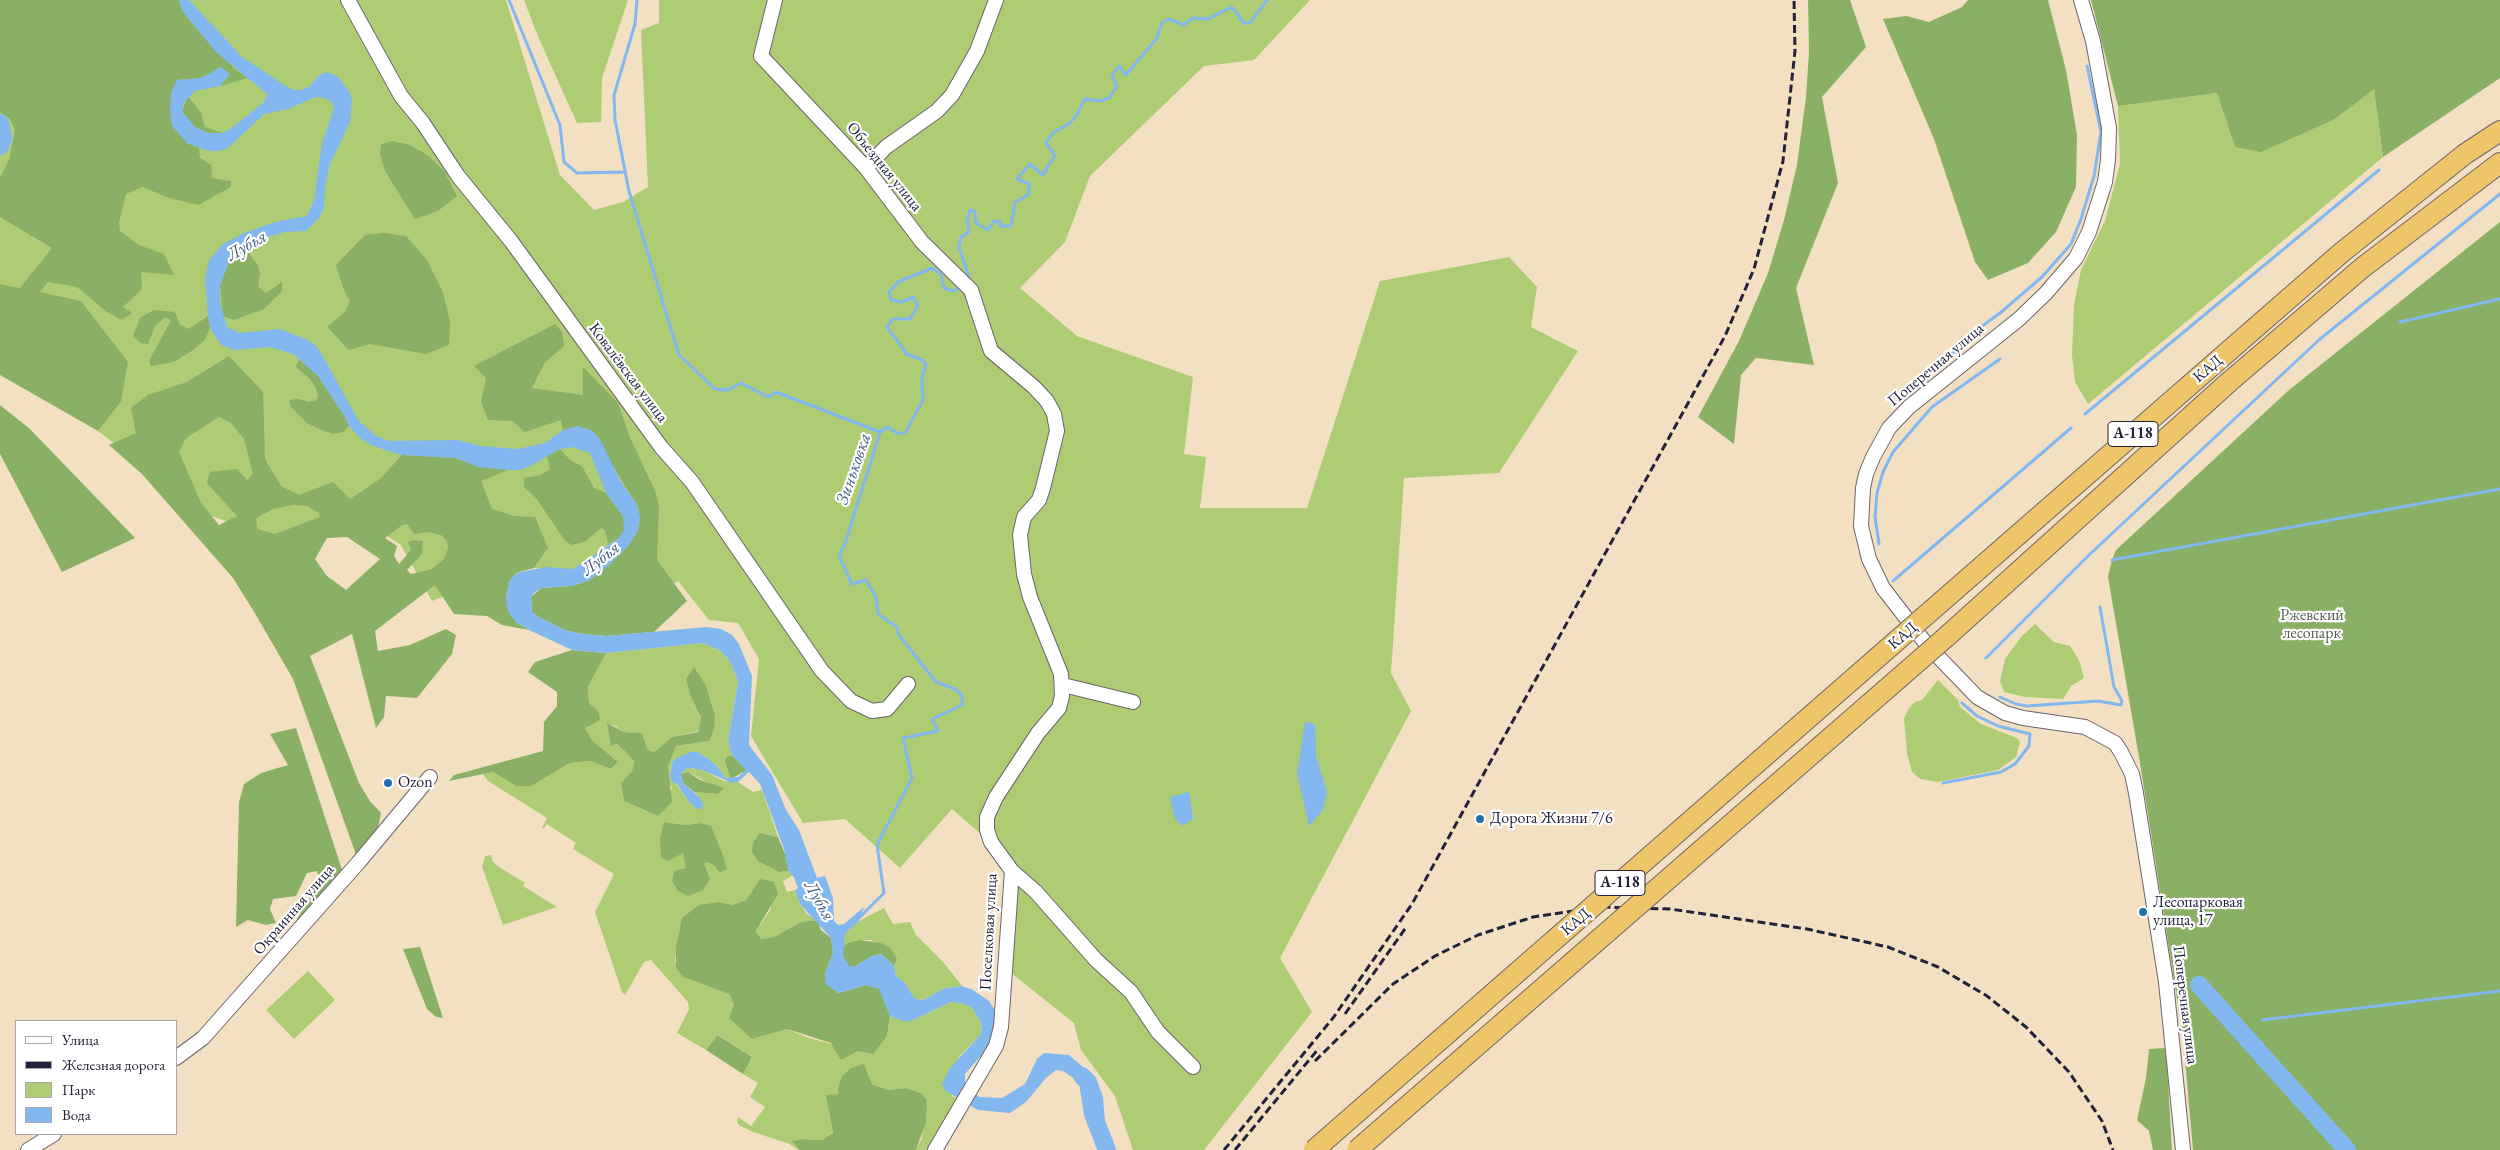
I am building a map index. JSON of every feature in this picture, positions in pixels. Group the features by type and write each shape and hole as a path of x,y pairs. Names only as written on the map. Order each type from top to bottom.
{"highway":[{"name":"КАД","path":"1314,1150 2341,253 2465,154 2500,131"},
{"name":"КАД","path":"1357,1150 1945,638 2228,382 2362,268 2500,163"}],"street":[{"name":"Ковалёвская улица","path":"348,0 400,96 423,123 458,176 511,241 661,447 692,482 822,671 844,696 859,706 872,711 887,709 908,684"},
{"name":"Объездная улица","path":"775,0 761,56 866,168 922,242 972,290 991,351 1034,387 1047,401 1054,414 1058,432 1043,488 1039,500 1020,524 1020,535 1024,574 1030,597 1057,662 1063,685"},
{"path":"866,168 886,147 937,111 952,95 977,51 996,0"},
{"name":"Поперечная улица","path":"2081,0 2096,58 2109,128 2105,182 2089,232 2076,258 2046,293 2019,319 1909,407 1889,428 1872,457 1866,474 1863,488 1861,526 1869,559 1883,588 1926,645 1977,697 2005,713 2023,718 2085,727 2115,743 2121,752 2132,774 2136,793 2166,982 2183,1150"},
{"path":"1063,685 1133,702"},
{"name":"Поселковая улица","path":"936,1150 996,1046 1001,1027 1012,870 991,842 987,830 987,817 996,797 1038,733 1059,708 1063,685"},
{"name":"Окраинная улица","path":"178,1057 203,1038 358,863 430,777"},
{"path":"1012,870 1036,892 1096,960 1131,992 1158,1032 1193,1067"},
{"path":"28,1150 52,1135"}],"green space":[{"path":"0,0 506,0 560,175 594,210 623,202 648,187 641,30 659,23 659,0 1310,0 1254,60 1204,66 1090,176 1065,242 1020,288 1077,336 1193,377 1184,454 1206,457 1200,508 1307,508 1380,281 1509,257 1537,287 1531,327 1578,351 1499,473 1404,478 1391,673 1411,711 1280,958 1312,1012 1204,1150 1133,1150 1115,1096 1081,1050 1074,1023 1011,973 1019,867 952,809 900,868 845,819 803,823 751,736 759,659 738,623 709,620 678,581 625,618 568,569 534,568 541,558 432,601 401,545 349,511 271,537 206,514 98,431 121,402 81,301 0,284"},
{"path":"0,0 179,0 182,11 235,69 248,78 220,86 230,74 221,68 201,78 177,80 187,143 199,148 200,158 211,165 211,178 231,181 231,187 198,205 166,197 143,187 126,194 119,222 120,231 139,245 164,254 174,275 141,272 142,289 123,307 132,313 122,320 107,312 77,287 48,282 40,292 81,301 128,362 121,402 98,431 0,375 0,284 20,288 52,248 0,217 0,178 9,160 15,130 10,119 0,112"},
{"path":"524,0 628,0 602,78 601,122 577,123 539,39"},
{"path":"1808,0 1850,0 1866,47 1822,97 1838,183 1796,288 1814,365 1756,358 1741,375 1734,444 1698,417 1739,341 1768,273 1784,220 1797,165 1806,97 1809,52"},
{"path":"1968,0 2048,0 2066,70 2077,135 2076,187 2056,232 2028,263 1988,280 1975,262 1934,139 1883,19 1906,16 1929,22 1962,7"},
{"path":"2091,0 2500,0 2500,78 2383,157 2374,89 2335,119 2261,152 2235,147 2217,93 2118,106"},
{"path":"2374,88 2383,157 2088,404 2075,382 2072,355 2074,305 2081,270 2105,221 2120,164 2118,106 2217,93 2235,147 2335,119"},
{"path":"188,96 201,113 205,127 222,133 208,133 195,127 182,111"},
{"path":"393,141 410,145 429,156 444,171 457,196 438,211 415,219 385,171 380,153 381,144"},
{"name":"Ржевский лесопарк","path":"2500,222 2500,1150 2193,1150 2183,1037 2140,763 2108,577 2112,560 2116,550 2289,390"},
{"path":"384,233 406,236 427,260 443,292 450,322 449,345 426,354 370,344 349,350 327,327 345,312 350,301 343,288 336,265 365,235"},
{"path":"245,248 257,264 260,273 258,287 266,293 282,282 282,291 264,309 234,320 223,316 220,286 229,261"},
{"path":"154,310 175,312 180,325 189,329 208,316 210,328 205,340 174,362 151,366 149,361 171,320 165,317 155,326 148,344 140,343 133,336 140,318"},
{"path":"555,324 562,332 564,346 545,362 532,388 583,395 583,367 618,403 629,435 655,491 659,506 657,560 687,601 654,632 607,636 584,634 567,631 532,612 531,597 541,588 572,586 590,580 607,567 629,545 638,530 640,517 637,505 611,463 578,426 563,430 561,420 525,432 512,421 488,420 481,402 486,378 474,366"},
{"path":"229,356 263,392 265,459 281,486 299,495 333,482 350,499 380,479 402,455 456,458 478,466 508,470 481,481 492,509 514,516 535,517 548,548 534,568 516,573 509,582 506,599 516,622 529,630 502,625 487,616 454,614 435,585 375,631 378,651 410,645 446,629 456,635 452,654 417,698 386,696 384,717 376,728 352,634 310,656 359,783 370,801 381,813 377,832 358,860 293,679 256,615 233,578 142,474 109,445 136,433 131,408 148,395 187,382","holes":["219,417 231,423 244,439 253,474 247,480 237,469 210,472 207,483 237,516 219,525 201,503 179,452 186,438","293,505 307,506 319,513 320,517 275,534 257,529 256,518 273,509","407,524 414,534 428,532 441,535 447,541 448,548 444,559 432,569 411,574 407,570 422,554 423,541 413,540 408,542 411,550 399,564 394,556 397,546 385,538 402,525","347,537 380,559 346,590 327,576 315,559 327,538"]},
{"path":"300,359 318,376 344,415 349,426 343,432 333,434 319,429 307,423 291,407 289,400 298,399 309,402 316,400 318,396 316,388 310,379 295,366"},
{"path":"0,405 30,429 135,538 62,572 0,454"},
{"path":"560,449 570,460 582,466 594,488 606,493 623,516 625,530 619,538 608,544 605,530 601,528 586,541 572,545 565,541 536,498 524,487 524,478 541,475 550,469 547,456"},
{"path":"2035,624 2054,642 2070,646 2079,660 2084,678 2071,686 2063,699 2025,697 2004,692 2000,681 2005,659 2021,637"},
{"path":"703,643 721,651 731,663 738,682 728,741 732,755 726,757 725,762 731,779 726,778 714,763 698,752 673,760 670,775 689,802 697,809 702,809 700,798 694,792 718,794 708,783 688,772 681,774 686,769 692,768 705,771 724,781 738,782 753,792 762,790 778,837 760,833 779,872 788,871 793,875 783,881 787,892 795,890 800,904 807,914 817,920 801,922 774,937 761,939 756,931 771,909 760,879 746,900 732,905 719,902 680,927 675,961 683,977 729,994 752,1039 787,1029 809,1038 858,1051 887,1036 890,1016 903,1021 911,1021 951,1002 965,1004 973,1009 982,1025 981,1034 958,1058 952,1096 956,1098 933,1150 916,1150 922,1138 927,1100 921,1093 906,1088 888,1090 872,1084 864,1064 839,1094 829,1113 833,1133 822,1140 802,1139 793,1141 798,1150 790,1144 753,1132 739,1125 737,1122 738,1117 751,1126 765,1107 750,1097 758,1083 743,1074 752,1057 719,1035 706,1050 677,1033 689,1009 688,1002 651,960 644,962 625,995 622,992 595,912 614,874 573,849 576,843 547,824 543,829 547,818 488,781 483,774 493,772 516,786 528,787 570,763 590,761 612,769 618,762 592,740 585,728 598,711 589,703 588,687 606,653","holes":["694,668 709,741 676,746 668,767 668,780 672,788 658,816 624,801 621,783 632,771 634,761 627,752 612,742 608,724 624,732 642,733 648,750 654,752 672,737 698,731 701,719 690,695 686,679","664,822 686,825 700,823 710,826 723,855 715,866 707,862 672,881 687,869 683,853"]},
{"path":"572,650 606,653 588,687 589,703 598,711 600,720 585,728 592,740 618,762 611,769 590,761 570,763 529,787 516,786 493,772 449,781 454,775 543,751 544,722 557,706 557,692 528,672 535,662"},
{"path":"694,667 706,686 715,716 714,729 709,741 676,746 668,767 672,802 658,816 624,801 621,783 632,771 634,761 616,744 611,746 607,723 624,732 642,733 648,750 654,752 672,737 698,732 701,718 690,695 686,679"},
{"path":"1938,680 1958,700 1960,707 1981,724 2017,738 2020,742 2016,757 1998,770 1938,782 1920,779 1912,772 1907,754 1904,718 1909,708 1915,702 1922,700"},
{"path":"296,728 343,873 296,928 297,919 320,881 317,871 307,873 296,896 273,899 270,909 276,923 266,925 248,920 236,927 239,802 244,784 261,773 288,765 270,734"},
{"path":"732,755 747,770 731,779 725,762 726,757"},
{"path":"688,772 700,780 724,788 718,794 694,792 683,783 681,774"},
{"path":"664,822 686,825 700,823 711,826 727,869 720,873 715,866 707,862 704,864 710,879 703,890 688,896 678,891 672,881 674,871 686,868 683,853 668,861 661,857 660,839"},
{"path":"760,833 778,837 788,861 788,871 779,872 758,861 752,852 753,843"},
{"path":"491,855 493,862 525,883 523,886 557,907 503,925 482,867 485,856"},
{"path":"760,879 774,882 778,894 756,931 761,939 774,937 801,922 817,920 821,930 831,938 833,953 825,974 838,993 866,985 880,989 890,1016 887,1036 873,1054 858,1051 841,1060 831,1043 787,1029 752,1039 729,1018 734,1005 729,994 683,977 676,968 676,947 682,918 699,905 719,902 732,905 746,900"},
{"path":"884,908 893,924 910,922 916,935 944,963 962,986 942,989 924,1000 915,999 904,982 896,976 894,966 897,959 871,940 860,940 843,947 845,934 859,921"},
{"path":"860,940 881,943 890,948 897,959 894,966 881,954 872,956 854,967 849,966 843,957 843,947 848,943"},
{"path":"420,947 443,1018 436,1017 427,1009 403,949"},
{"path":"308,971 335,1000 294,1039 266,1010"},
{"path":"718,1035 752,1057 743,1074 706,1050"},
{"path":"2166,1048 2172,1150 2153,1150 2149,1131 2137,1120 2146,1078 2149,1049"},
{"path":"864,1064 872,1084 888,1090 906,1088 921,1093 927,1100 926,1122 916,1150 799,1150 792,1141 802,1139 822,1140 833,1133 826,1095 839,1094 838,1089 842,1076 851,1068"}],"water":[{"path":"179,0 189,0 242,57 284,85 294,90 302,90 310,86 318,76 327,72 337,76 349,91 352,100 350,122 330,164 325,186 324,208 319,218 306,231 285,232 271,236 252,244 229,261 220,286 220,302 227,327 240,333 280,329 308,340 317,347 358,420 376,436 389,441 457,440 481,446 517,449 545,443 563,430 578,426 593,431 601,441 620,480 637,505 640,517 638,530 629,545 607,567 590,580 572,586 541,588 534,593 531,597 532,612 567,631 584,634 607,636 706,627 721,629 732,635 739,644 752,676 749,745 772,775 786,810 799,830 817,878 825,876 833,898 834,921 838,925 844,924 864,907 859,921 845,934 843,956 849,966 854,967 872,956 881,954 894,966 896,976 904,982 915,999 924,1000 942,989 962,986 973,990 989,1001 998,1015 992,1043 965,1074 965,1084 979,1097 1002,1098 1025,1084 1037,1059 1044,1053 1069,1055 1096,1078 1103,1097 1105,1123 1113,1150 1102,1150 1094,1134 1092,1099 1085,1086 1063,1071 1056,1070 1046,1078 1026,1102 1010,1113 978,1110 946,1091 942,1084 950,1068 981,1034 982,1025 973,1009 965,1004 951,1002 911,1021 903,1021 890,1016 879,989 866,985 838,993 826,984 825,974 833,953 831,938 800,904 795,890 798,888 794,877 788,871 784,849 760,784 749,772 738,782 732,783 705,771 692,768 686,769 681,774 683,783 700,798 703,804 702,809 697,809 689,802 677,784 672,782 670,775 673,760 690,752 698,752 714,763 726,778 738,777 746,770 732,755 728,741 738,682 731,663 721,651 703,643 606,653 572,650 529,630 516,622 508,612 506,599 509,582 516,573 546,567 573,569 619,538 624,530 623,516 606,493 590,453 572,447 560,449 520,470 508,470 478,467 456,458 402,455 388,451 371,445 359,437 349,426 344,415 318,376 293,354 270,347 235,350 221,345 210,328 208,316 205,279 209,260 223,244 244,233 275,222 307,216 314,200 322,143 334,108 332,102 316,97 288,109 264,114 228,148 219,151 208,151 187,143 172,126 170,112 171,92 177,80 201,78 221,67 230,74 220,86 195,91 183,104 182,111 195,127 208,133 222,133 229,130 264,102 267,94 216,52 182,11"},
{"path":"1305,722 1315,724 1316,756 1327,792 1323,810 1309,826 1297,774"},
{"path":"1189,792 1193,819 1183,826 1175,819 1170,797"}],"waterway":[{"path":"509,0 560,125 564,162 577,173 625,172"},
{"path":"637,0 635,24 614,95 615,120 629,191 679,355 715,389 728,390 741,383 769,397 776,392 880,432"},
{"name":"Зиньковка","path":"967,280 969,277 959,247 961,237 969,232 967,221 970,210 975,212 976,223 988,230 994,221 1001,222 1000,226 1011,226 1015,202 1028,195 1030,184 1017,179 1030,164 1043,175 1055,155 1046,143 1054,132 1069,124 1076,116 1085,99 1100,101 1109,98 1117,86 1112,76 1119,66 1126,75 1157,38 1162,23 1169,19 1184,25 1193,18 1208,19 1232,7 1244,23 1250,23 1267,0"},
{"path":"1920,379 1958,349 1967,337 2000,313 2042,277 2071,244 2094,176 2101,132 2087,66"},
{"name":"Лубья","path":"0,123 3,138 0,146"},
{"path":"2085,414 2379,170"},
{"path":"1986,658 2089,555 2320,339 2500,194"},
{"name":"Зиньковка","path":"859,918 884,893 877,845 912,778 903,738 938,731 932,719 962,705 962,695 955,689 936,682 899,635 897,627 878,614 876,597 866,580 852,584 839,556 846,541 880,432 887,427 897,433 905,433 923,400 922,378 926,364 922,360 907,354 887,327 892,319 910,319 918,306 914,297 902,302 891,300 889,292 898,282 932,268 941,274 944,288 954,291 962,287"},
{"path":"2400,322 2500,299"},
{"path":"1879,544 1875,517 1877,493 1883,472 1893,452 1932,407 2000,359"},
{"path":"1893,581 2071,428"},
{"path":"2112,560 2500,489"},
{"path":"2000,697 2016,704 2027,706 2098,701 2121,705 2122,701 2114,687 2100,607"},
{"path":"1943,783 2001,772 2015,764 2029,746 2030,734 1998,726 1977,716 1962,703"},
{"path":"2199,985 2347,1150"},
{"path":"2262,1020 2500,991"},
{"name":"Лубья","path":"1082,1076 1088,1082 1093,1114 1107,1150"}],"railway":[{"path":"1224,1150 1333,1018 1412,904 1725,336 1754,269 1783,161 1795,51 1794,0"},
{"path":"1315,1061 1393,984 1435,956 1478,935 1533,917 1599,907 1670,909 1807,929 1888,947 1938,967 1987,996 2026,1027 2069,1072 2102,1121 2113,1150"},
{"path":"1345,1014 1407,926"},
{"path":"1235,1150 1319,1048"}],"place":[{"name":"Ozon","path":"388,783"},
{"name":"Дорога Жизни 7/6","path":"1480,819"},
{"name":"Лесопарковая улица, 17","path":"2143,912"}]}
